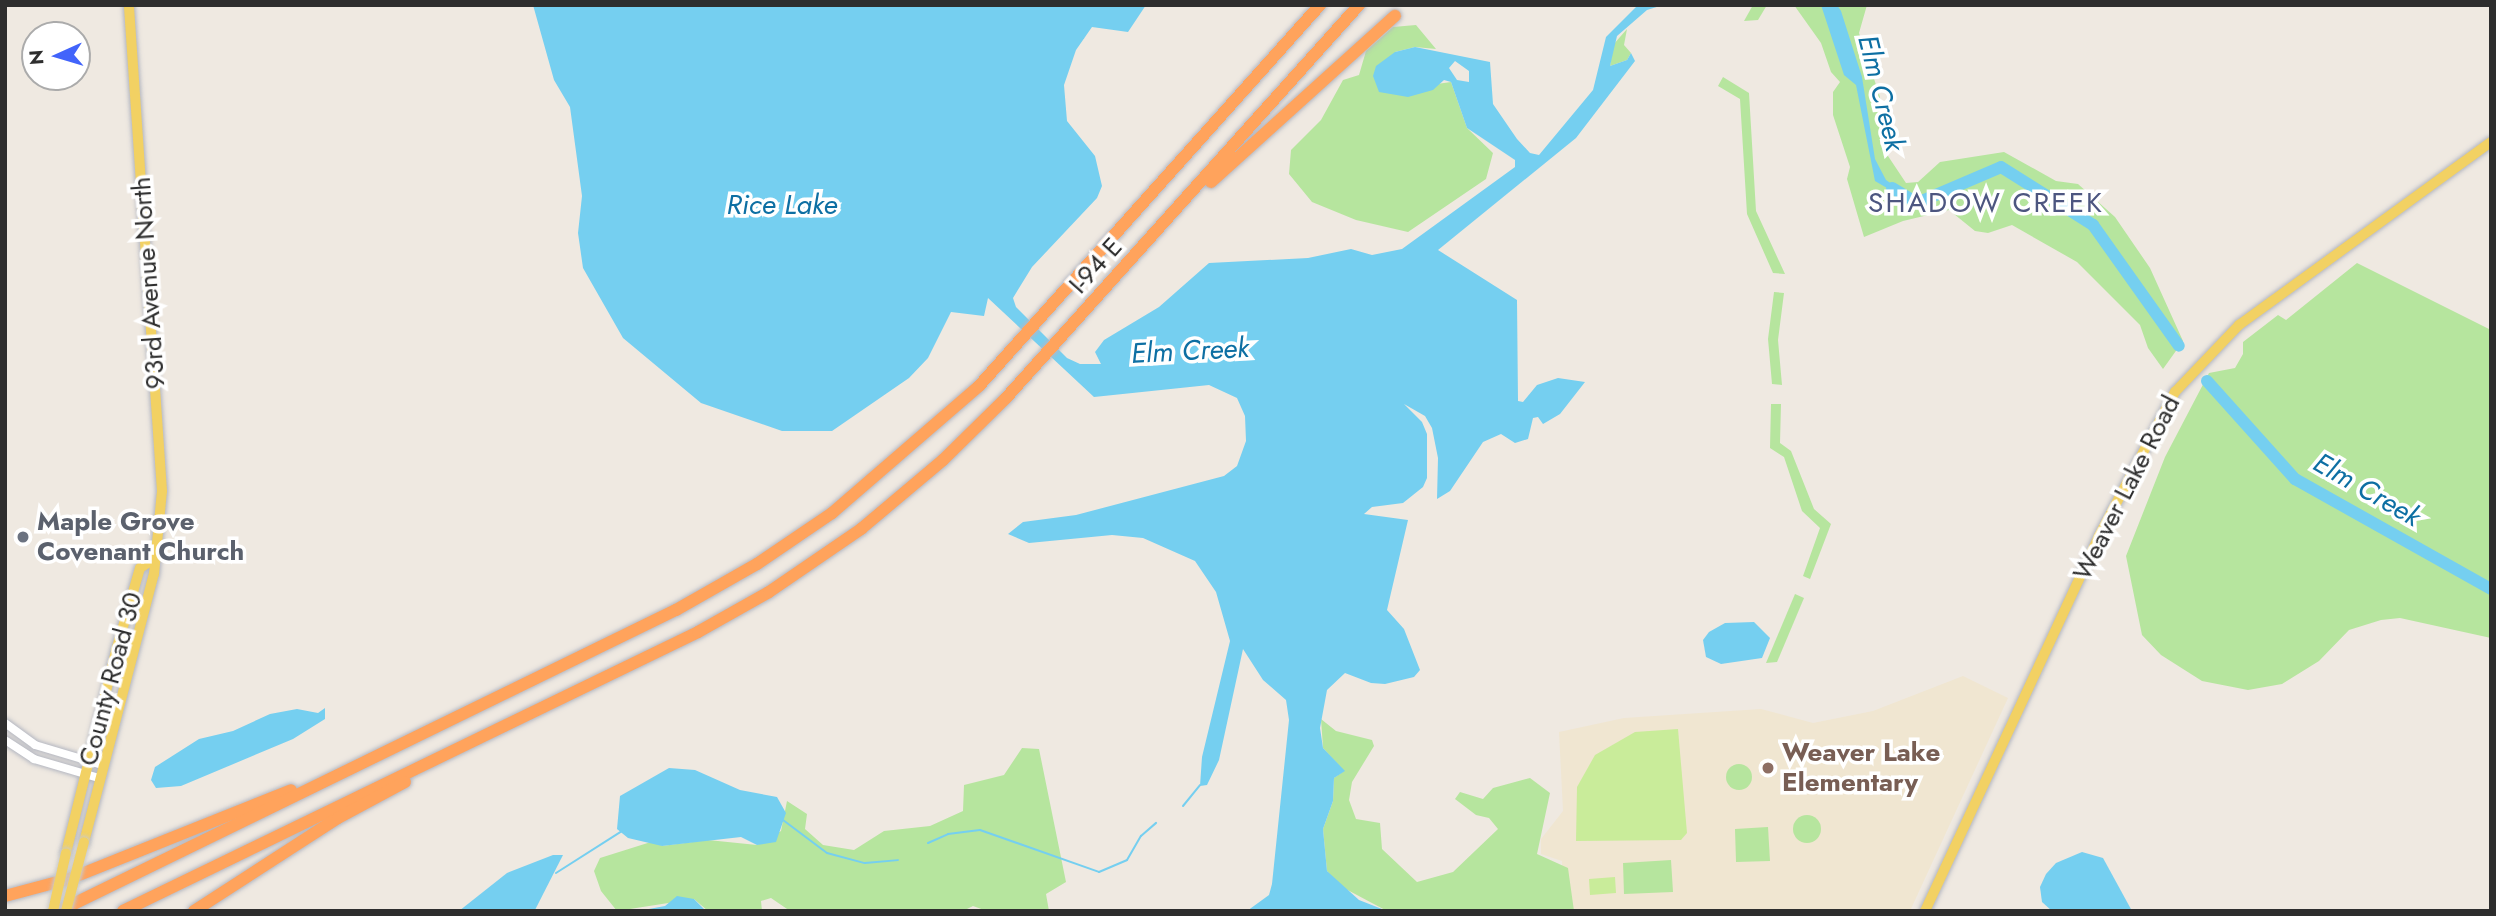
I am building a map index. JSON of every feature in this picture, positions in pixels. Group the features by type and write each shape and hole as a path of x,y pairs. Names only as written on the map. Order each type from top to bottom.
{"highway":[{"path":"59,911 645,626 757,564 872,483 998,367 1320,5"},
{"path":"1162,227 1359,5"},
{"path":"1162,227 1395,16"},
{"name":"I-94 E","path":"459,748 698,632 800,571 914,486 1035,367 1162,227"},
{"path":"124,911 459,748"},
{"path":"194,911 329,823 459,748"},
{"path":"5,896 69,879 348,770"}],"main road":[{"name":"93rd Avenue North","path":"129,5 161,464 161,504 152,560"},
{"name":"Weaver Lake Road","path":"1925,911 2105,524 2175,392 2239,325 2491,142"},
{"name":"County Road 30","path":"53,911 88,761 140,568 152,560 154,574 66,911"}],"street":[{"path":"5,723 35,746 103,765"},
{"path":"5,740 34,759 99,778"}],"shaded area":[{"name":"Weaver Lake Elementary","path":"1963,676 2008,698 1910,911 1564,911 1562,861 1541,854 1541,839 1563,811 1559,732 1624,718 1761,709 1813,723 1873,711"}],"green space":[{"path":"1753,5 1767,5 1758,20 1744,21"},
{"path":"1794,5 1867,5 1859,33 1880,97 1880,144 1906,183 1918,182 1940,162 2004,152 2056,181 2078,184 2115,217 2150,268 2183,341 2163,369 2148,348 2140,325 2077,262 2012,225 1988,233 1975,231 1949,210 1903,221 1864,237 1847,179 1850,167 1833,115 1833,92 1840,82 1831,72 1821,43"},
{"path":"1416,25 1436,49 1415,47 1395,52 1437,84 1451,82 1467,128 1493,153 1486,179 1408,232 1356,220 1312,202 1289,174 1291,150 1321,120 1343,80 1359,75 1366,51 1393,27"},
{"path":"1627,29 1624,45 1631,53 1627,60 1610,66 1613,45"},
{"path":"1723,77 1749,93 1756,211 1785,274 1773,273 1747,214 1740,99 1718,86"},
{"path":"2357,263 2491,330 2491,638 2400,618 2381,620 2349,630 2319,661 2282,684 2248,690 2202,681 2161,655 2142,635 2126,556 2165,457 2209,373 2235,368 2243,354 2243,342 2278,315 2286,320"},
{"path":"1774,292 1784,293 1778,340 1782,385 1772,384 1768,339"},
{"path":"1771,404 1781,404 1780,443 1791,451 1814,509 1831,524 1810,579 1803,576 1820,528 1802,511 1784,457 1770,448"},
{"path":"1795,594 1804,598 1777,662 1766,663"},
{"path":"1321,719 1336,731 1372,740 1374,746 1352,782 1349,800 1356,819 1380,823 1382,849 1417,882 1453,872 1498,829 1489,818 1476,815 1455,799 1460,792 1483,799 1493,788 1530,778 1550,793 1537,854 1568,868 1574,911 1387,911 1340,886 1327,871 1323,829 1333,801 1334,778 1344,771 1323,748"},
{"path":"1678,729 1687,833 1681,840 1576,841 1577,787 1595,755 1635,732"},
{"path":"1022,748 1039,749 1066,882 1046,894 1049,911 987,911 973,906 963,911 790,911 771,898 761,901 762,911 708,911 694,899 617,911 601,891 594,871 600,858 654,841 662,846 708,840 757,845 781,831 787,801 807,814 805,829 823,845 854,850 884,831 930,826 963,811 964,785 1004,775"},
{"path":"1739,764 1748,768 1752,777 1748,786 1739,790 1730,786 1726,777 1730,768"},
{"path":"1807,815 1817,819 1821,829 1817,839 1807,843 1797,839 1793,829 1797,819"},
{"path":"1768,827 1770,861 1736,862 1735,829"},
{"path":"1671,860 1673,892 1624,894 1623,863"},
{"path":"1615,877 1616,893 1590,895 1589,879"}],"water":[{"name":"Rice Lake","path":"533,5 1146,5 1128,32 1092,27 1076,50 1064,85 1067,121 1095,156 1102,186 1097,198 1032,267 1013,298 1016,307 1067,358 1080,364 1101,364 1095,352 1104,340 1159,307 1209,263 1308,258 1351,249 1372,255 1402,249 1515,167 1515,160 1467,128 1451,82 1444,80 1433,90 1408,97 1379,92 1373,76 1376,66 1395,52 1415,47 1490,62 1493,104 1517,139 1530,153 1539,155 1593,90 1606,37 1637,6 1663,5 1647,10 1617,36 1610,66 1627,60 1631,53 1635,61 1576,138 1438,250 1517,300 1518,401 1523,402 1537,385 1558,378 1585,382 1560,414 1543,424 1538,417 1533,418 1528,439 1515,443 1501,434 1483,442 1450,491 1437,499 1438,458 1432,428 1425,416 1404,404 1422,422 1427,434 1427,478 1423,487 1403,503 1372,507 1364,514 1408,520 1387,610 1404,629 1420,670 1414,677 1385,684 1371,683 1345,673 1327,690 1320,728 1323,748 1345,771 1334,778 1333,801 1323,829 1327,871 1359,900 1387,911 1247,911 1269,895 1272,884 1289,720 1286,700 1263,680 1243,649 1219,760 1207,785 1200,786 1202,757 1230,641 1216,592 1195,561 1143,538 1112,535 1029,543 1008,534 1023,522 1076,515 1224,476 1237,466 1246,441 1245,416 1237,398 1209,385 1094,397 988,298 984,316 951,312 928,358 909,378 832,431 782,431 701,403 623,338 583,268 578,233 582,196 570,107 554,80","holes":["1455,61 1469,71 1469,82 1457,80 1449,68"]},
{"path":"1821,5 1837,5 1841,11 1862,77 1875,159 1886,180 1906,194 1904,198 1875,181 1856,85 1844,75"},
{"path":"1754,622 1770,638 1762,658 1721,664 1706,657 1703,640 1709,632 1725,623"},
{"path":"325,708 325,719 293,739 181,786 156,788 151,780 155,767 199,739 233,731 270,714 297,709 318,713"},
{"path":"669,768 695,770 740,790 777,797 786,813 776,842 757,845 741,837 662,846 628,838 617,829 620,796"},
{"path":"2082,852 2103,858 2132,911 2052,911 2042,902 2040,887 2046,874 2056,863"},
{"path":"553,855 563,855 535,910 459,911 507,873"},
{"path":"677,896 694,899 706,911 638,911 665,906"}],"waterway":[{"name":"Elm Creek","path":"1892,188 1917,203 2001,167 2093,225 2179,346"},
{"name":"Elm Creek","path":"2207,381 2295,479 2491,589"},
{"path":"1183,806 1200,785"},
{"path":"783,820 827,853 865,863 898,860"},
{"path":"928,843 948,834 980,830 1099,872 1127,860 1141,836 1156,823"},
{"path":"556,873 622,831"}],"place":[{"name":"Maple Grove Covenant Church","path":"23,537"},
{"name":"Weaver Lake Elementary","path":"1768,768"}],"district":[{"name":"SHADOW CREEK","path":"1986,203"}]}
